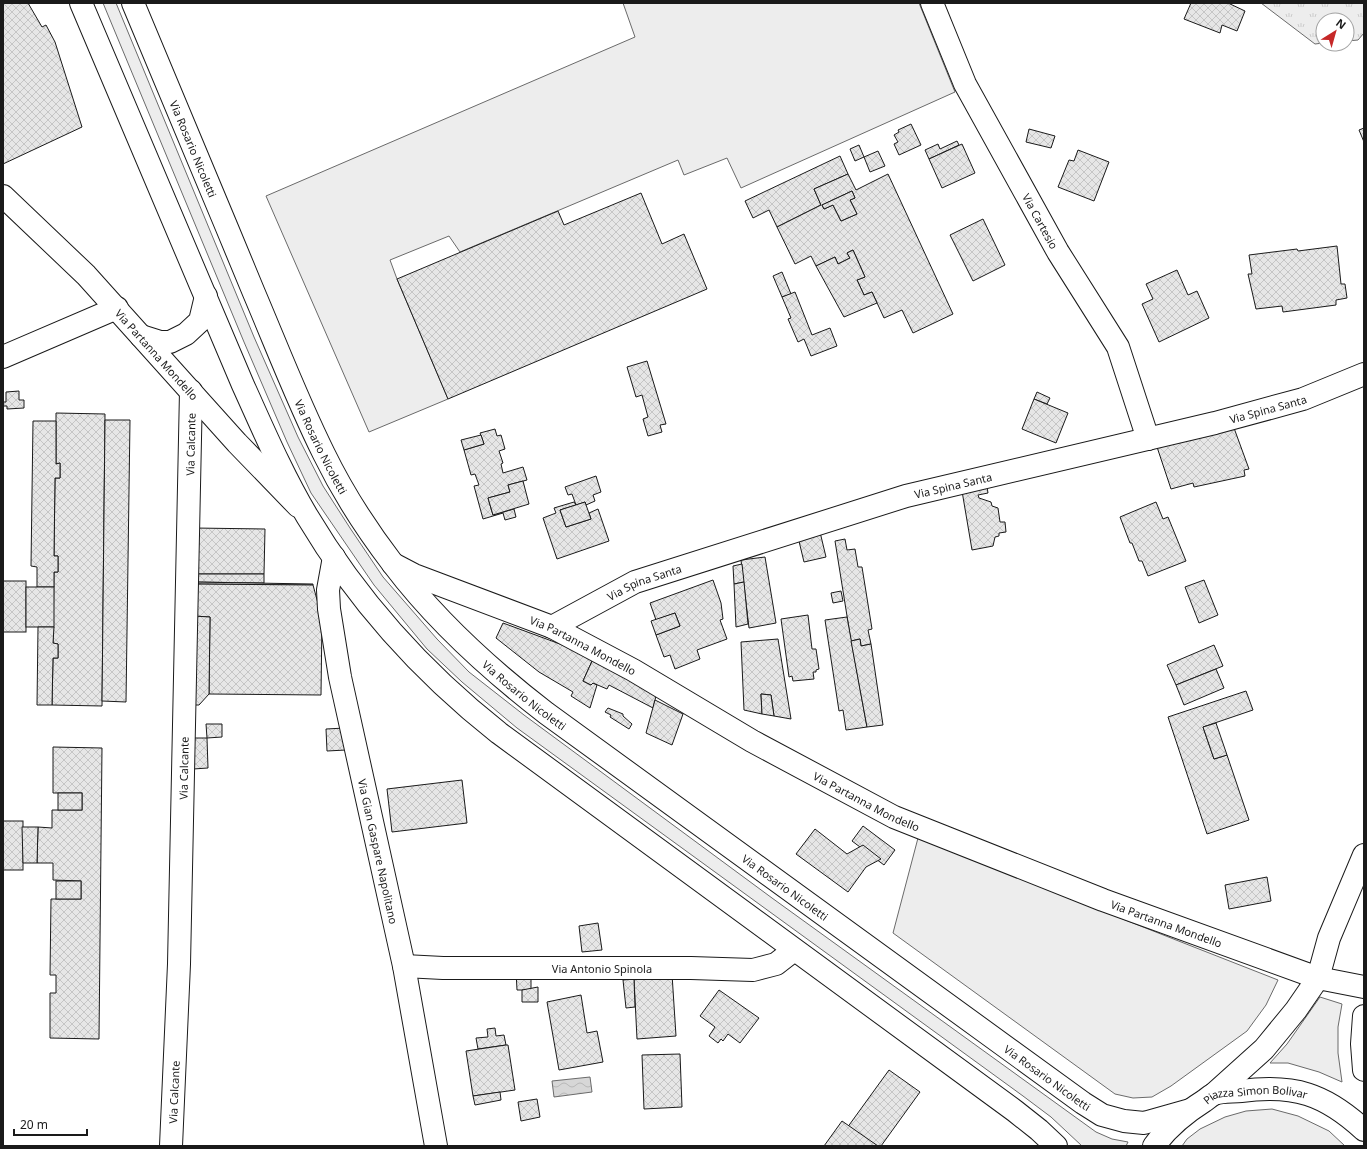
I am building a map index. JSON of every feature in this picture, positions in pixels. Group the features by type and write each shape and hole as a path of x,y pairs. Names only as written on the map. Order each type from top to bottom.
{"street":[{"path":"81,3 261,425 286,476 307,516 334,557 362,596 395,636 438,680 483,720 1015,1111 1056,1146"},
{"name":"Via Rosario Nicoletti","path":"133,3 285,367 325,456 351,502 393,564 450,630 512,687 713,835 1083,1103 1102,1115 1124,1122 1144,1123 1190,1110"},
{"name":"Via Cartesio","path":"932,3 965,84 1058,252 1118,347 1148,439"},
{"name":"Via Partanna Mondello","path":"3,196 117,308 191,391 307,516"},
{"path":"141,336 160,342 170,342 186,334 200,321 206,296"},
{"path":"3,357 117,308"},
{"name":"Via Spina Santa","path":"552,627 635,582 906,496 1215,423 1303,399 1364,374"},
{"name":"Via Calcante","path":"171,1146 179,964 191,391"},
{"name":"Via Gian Gaspare Napolitano","path":"334,557 328,590 329,609 342,684 404,966 436,1146"},
{"name":"Via Partanna Mondello","path":"393,564 414,575 552,627 633,670 752,741 894,817 1102,900 1318,978 1364,988"},
{"path":"1214,1094 1264,1049 1296,1010 1318,978 1330,938 1364,855"},
{"name":"Via Antonio Spinola","path":"404,966 443,968 691,968 753,970 776,964 794,950"},
{"path":"1364,1016 1362,1044 1364,1070"},
{"name":"Piazza Simon Bolivar","path":"1154,1146 1162,1134 1190,1110 1214,1094 1262,1088 1286,1089 1307,1093 1331,1104 1350,1117 1364,1130"}],"shaded area":[{"path":"103,3 116,3 254,337 298,437 323,486 383,577 437,639 469,672 524,715 772,898 1096,1132 1112,1139 1128,1142 1126,1146 1082,1146 1051,1117 1023,1096 517,728 462,682 427,649 374,585 311,493 287,442 244,342"},
{"path":"623,3 919,3 955,92 741,188 727,158 684,175 678,160 460,252 449,236 390,260 448,399 369,432 266,196 635,37"},
{"path":"918,838 1278,980 1266,1005 1247,1031 1171,1086 1152,1097 1133,1098 1115,1094 893,933"},
{"path":"1320,997 1342,1004 1338,1027 1338,1053 1342,1082 1319,1072 1288,1063 1270,1063 1287,1044"},
{"path":"1272,1109 1298,1116 1329,1131 1345,1146 1182,1146 1187,1139 1200,1129 1225,1117 1246,1111"}],"green space":[{"path":"1261,3 1364,3 1364,33 1358,40 1355,40 1355,12 1315,12 1315,44"}],"water":[{"path":"590,1077 592,1092 554,1097 552,1081"}],"building":[{"path":"3,3 28,3 42,27 46,25 55,42 82,127 3,164"},
{"path":"1191,3 1228,3 1245,11 1237,31 1222,25 1220,33 1184,19"},
{"path":"911,124 921,145 899,155 894,144 898,142 894,135 899,132 898,130"},
{"path":"1364,128 1364,142 1359,130"},
{"path":"1029,129 1055,136 1051,148 1026,142"},
{"path":"957,141 959,145 929,159 925,150 938,144 940,149"},
{"path":"962,144 975,173 942,188 929,159"},
{"path":"859,145 864,157 855,161 850,149"},
{"path":"1078,150 1109,162 1094,201 1058,187 1069,160 1074,161"},
{"path":"878,151 885,166 870,172 864,157"},
{"path":"840,156 848,174 814,189 821,205 777,227 769,210 753,218 745,201"},
{"path":"848,174 856,190 888,174 953,314 913,333 902,310 884,318 872,292 864,295 857,280 865,277 853,250 847,253 850,258 838,264 835,257 816,266 811,256 795,264 777,227 821,205 814,189","holes":["852,191 855,198 850,200 857,214 841,221 833,205 824,209 822,205"]},
{"path":"852,191 855,198 850,200 857,214 841,221 833,205 824,209 822,205"},
{"path":"641,193 662,244 684,234 707,289 448,399 397,279 558,211 564,225"},
{"path":"983,219 1005,265 973,281 950,235"},
{"path":"1337,246 1341,284 1345,284 1347,298 1336,300 1336,305 1283,312 1282,306 1256,309 1248,274 1252,274 1249,255"},
{"path":"853,250 865,277 857,280 864,295 872,292 877,303 844,317 816,266 835,257 838,264 850,258 847,253"},
{"path":"1177,270 1188,295 1197,291 1209,318 1159,342 1142,304 1153,299 1146,284"},
{"path":"782,272 791,294 782,297 773,276"},
{"path":"795,292 812,335 830,328 837,346 811,356 804,339 798,342 788,319 791,318 782,297"},
{"path":"647,361 666,424 660,425 662,432 648,436 643,419 648,417 642,395 636,397 627,367"},
{"path":"19,391 19,400 24,400 24,408 7,409 7,406 3,406 3,402 6,402 6,392"},
{"path":"1037,392 1050,398 1047,404 1034,399"},
{"path":"1034,399 1068,413 1056,443 1022,429"},
{"path":"56,413 105,414 102,706 52,705 53,658 58,658 58,644 53,643 54,572 58,572 58,556 54,556 55,478 60,478 60,463 56,464"},
{"path":"105,420 130,420 126,702 102,701"},
{"path":"33,421 56,421 56,464 60,463 60,478 55,478 54,556 58,556 58,572 54,572 54,587 37,587 37,567 31,566"},
{"path":"1234,428 1249,469 1244,470 1245,476 1194,487 1193,483 1171,489 1156,444"},
{"path":"495,429 497,436 501,435 505,449 499,451 503,463 501,464 503,473 523,467 527,480 508,485 510,492 488,498 493,515 514,509 516,517 505,520 503,513 483,519 474,486 479,485 475,474 471,475 464,450 484,444 480,433"},
{"path":"481,435 484,444 464,450 461,440"},
{"path":"596,476 601,492 593,495 595,501 586,505 585,502 576,505 572,494 568,495 565,487"},
{"path":"523,481 529,504 493,515 488,498 510,492 508,485"},
{"path":"987,487 988,493 978,495 979,498 991,502 992,506 998,508 1000,522 1005,522 1006,532 999,533 999,536 995,537 993,546 972,550 962,491"},
{"path":"574,502 576,505 560,510 566,527 591,519 589,513 598,509 609,541 557,559 543,518 556,513 554,508"},
{"path":"585,502 591,519 566,527 560,510"},
{"path":"1156,502 1163,519 1168,517 1186,561 1148,576 1142,561 1139,561 1132,543 1130,543 1120,517"},
{"path":"194,528 265,529 264,574 193,574"},
{"path":"820,532 826,557 804,562 798,537"},
{"path":"845,539 847,550 855,549 858,567 862,567 872,629 868,630 871,644 861,646 860,639 851,641 835,541"},
{"path":"765,557 776,623 749,628 741,560"},
{"path":"742,564 744,582 734,584 733,566"},
{"path":"193,574 264,574 264,583 193,582"},
{"path":"713,580 721,603 723,619 720,620 727,639 697,650 700,659 675,669 670,655 664,657 656,635 680,626 675,613 656,620 650,603"},
{"path":"1204,580 1218,615 1199,623 1185,587"},
{"path":"3,581 26,581 26,632 3,632"},
{"path":"193,582 313,584 313,585 193,584"},
{"path":"744,582 748,624 736,627 734,584"},
{"path":"193,584 313,585 322,618 321,695 209,694 210,617 193,616"},
{"path":"26,587 54,587 54,627 26,627"},
{"path":"841,591 843,601 833,603 831,593"},
{"path":"675,613 680,626 656,635 651,621"},
{"path":"808,615 812,649 816,649 819,669 816,670 816,672 813,672 814,679 793,681 792,676 789,677 781,619"},
{"path":"193,616 210,617 209,694 199,705 192,705"},
{"path":"847,617 867,727 846,730 843,710 839,711 825,620"},
{"path":"503,623 560,644 593,659 583,681 591,685 593,683 597,685 590,708 571,696 573,692 539,672 496,638"},
{"path":"38,627 54,627 53,643 58,644 58,658 53,658 52,705 37,705"},
{"path":"778,639 791,719 774,716 771,695 761,694 762,714 744,710 741,642"},
{"path":"860,639 861,646 871,644 883,725 867,727 851,641"},
{"path":"1214,645 1223,666 1176,685 1167,665"},
{"path":"593,659 656,696 653,708 609,685 607,689 593,683 591,685 583,681"},
{"path":"1216,669 1224,688 1184,705 1176,685"},
{"path":"1246,691 1253,710 1203,727 1214,759 1227,755 1249,820 1207,834 1168,717"},
{"path":"761,694 771,695 774,716 762,714"},
{"path":"655,700 683,714 672,745 646,733"},
{"path":"608,708 623,714 623,716 632,724 629,729 605,712"},
{"path":"1216,723 1227,755 1214,759 1203,727"},
{"path":"206,724 222,724 222,737 207,738"},
{"path":"345,728 346,750 327,751 326,729"},
{"path":"192,738 207,738 208,768 193,769"},
{"path":"53,747 102,748 99,1039 50,1038 50,993 56,993 56,975 50,975 51,899 81,899 81,881 53,880 53,863 37,863 38,827 52,828 52,810 82,810 82,793 53,793"},
{"path":"462,780 467,823 392,832 387,789"},
{"path":"58,793 82,793 82,810 58,810"},
{"path":"3,821 23,821 23,870 3,870"},
{"path":"863,826 895,850 884,865 852,841"},
{"path":"22,827 38,827 37,863 23,863"},
{"path":"815,829 847,854 863,845 881,859 866,867 848,892 796,854"},
{"path":"1267,877 1271,901 1229,909 1225,885"},
{"path":"56,881 81,881 81,899 56,899"},
{"path":"598,923 602,950 582,952 579,926"},
{"path":"516,971 531,971 531,990 517,990"},
{"path":"672,974 676,1036 637,1039 634,979"},
{"path":"634,979 635,1007 626,1008 623,980"},
{"path":"538,987 538,1002 522,1002 522,990"},
{"path":"719,990 759,1018 740,1043 728,1034 723,1041 721,1039 718,1043 709,1036 715,1027 700,1016"},
{"path":"581,995 587,1033 597,1031 603,1062 559,1070 547,1002"},
{"path":"495,1028 496,1036 504,1035 506,1045 478,1049 476,1038 488,1037 487,1029"},
{"path":"508,1045 515,1090 473,1096 466,1051"},
{"path":"680,1054 682,1107 644,1109 642,1055"},
{"path":"889,1070 920,1092 881,1146 872,1146 847,1128"},
{"path":"500,1092 501,1100 475,1105 473,1096"},
{"path":"537,1099 540,1117 521,1121 518,1102"},
{"path":"842,1121 878,1146 824,1146"}]}
